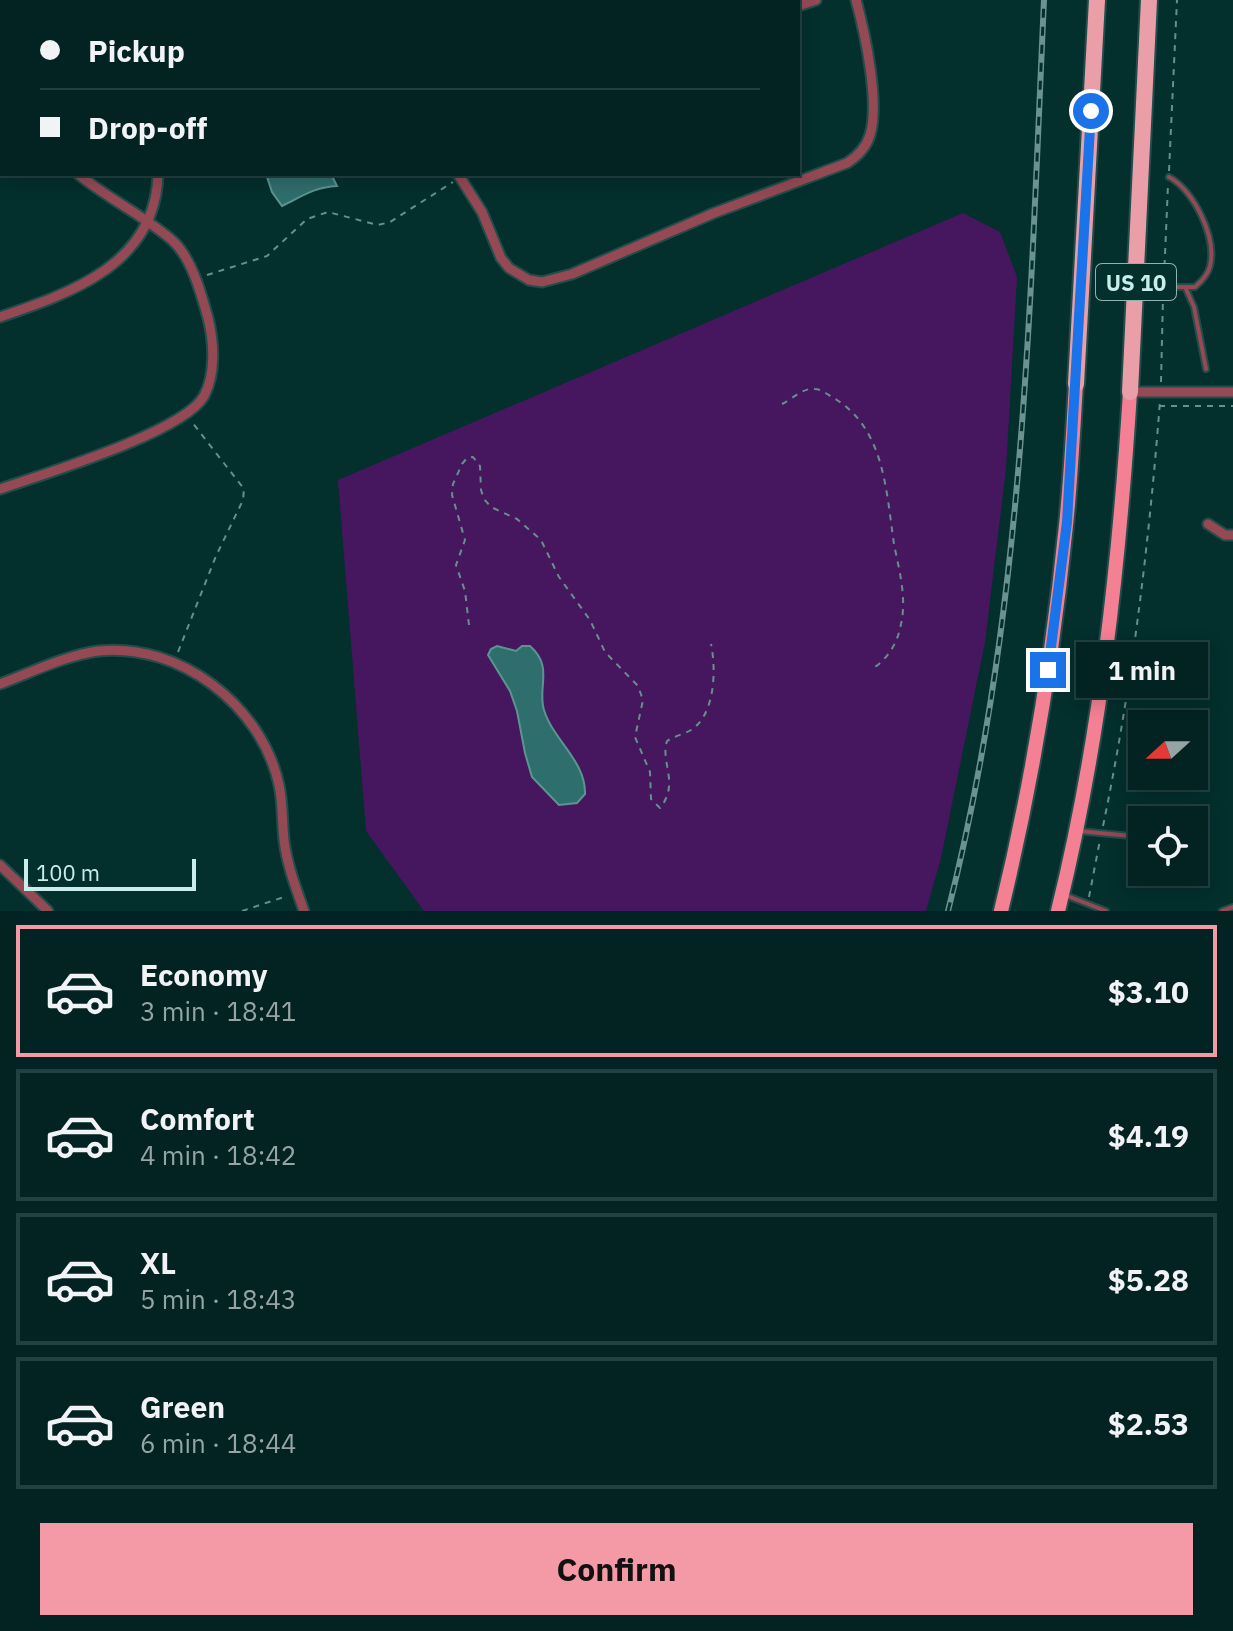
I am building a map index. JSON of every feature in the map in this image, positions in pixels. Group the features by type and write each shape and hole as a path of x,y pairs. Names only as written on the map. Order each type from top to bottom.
{"highway":[{"name":"US 10","path":"1001,911 1034,759 1067,522 1097,0"},
{"name":"US 10","path":"1058,911 1090,754 1121,529 1149,0"}],"street":[{"path":"460,176 482,212 501,258 516,275 542,282 572,274 714,213 828,171 861,153 871,132 872,100 865,35 856,0"},
{"path":"0,489 164,429 189,413 203,398 210,381 210,327 195,279 182,251 80,176"},
{"path":"0,317 50,300 96,278 114,264 146,223 158,187 158,176"},
{"path":"1130,392 1233,392"},
{"path":"1208,524 1225,535 1233,535"},
{"path":"0,684 62,659 97,652 137,651 175,664 203,679 234,702 263,741 279,786 287,857 304,911"},
{"path":"0,865 48,911"}],"lane":[{"path":"1163,287 1195,287 1210,267 1211,246 1203,223 1187,193 1169,177"},
{"path":"1186,289 1194,307 1206,369"},
{"path":"1075,831 1128,836"},
{"path":"1063,894 1106,911"},
{"path":"1222,911 1233,907"}],"path":[{"path":"1161,382 1177,0"},
{"path":"195,279 267,256 307,219 328,212 378,225 390,222 458,176"},
{"path":"782,404 808,389 816,389 841,402 859,418 882,467 903,599 901,624 892,649 884,662 872,669"},
{"path":"1087,903 1129,685 1147,545 1159,404 1233,406"},
{"path":"175,664 216,556 243,500 244,489 189,413"},
{"path":"469,625 465,591 456,565 465,540 452,495 456,474 467,458 473,457 480,466 484,499 491,507 517,519 541,540 559,577 590,620 605,652 638,686 643,700 635,729 636,742 650,772 651,799 660,808 669,790 667,741 698,724 714,688 711,644"},
{"path":"242,911 298,893"}],"shaded area":[{"path":"963,213 1000,232 1017,277 1006,469 985,642 941,858 926,911 424,911 366,831 338,480"}],"water":[{"path":"267,176 332,176 337,186 314,190 282,206 272,192"},
{"path":"497,646 516,651 522,646 530,646 537,654 543,669 542,702 548,721 575,761 584,782 585,794 577,803 559,805 532,777 510,691 488,655"}],"railway":[{"path":"948,911 973,799 993,686 1008,572 1028,344 1044,0"}],"route":[{"path":"1048,670 1067,522 1091,111"}]}
